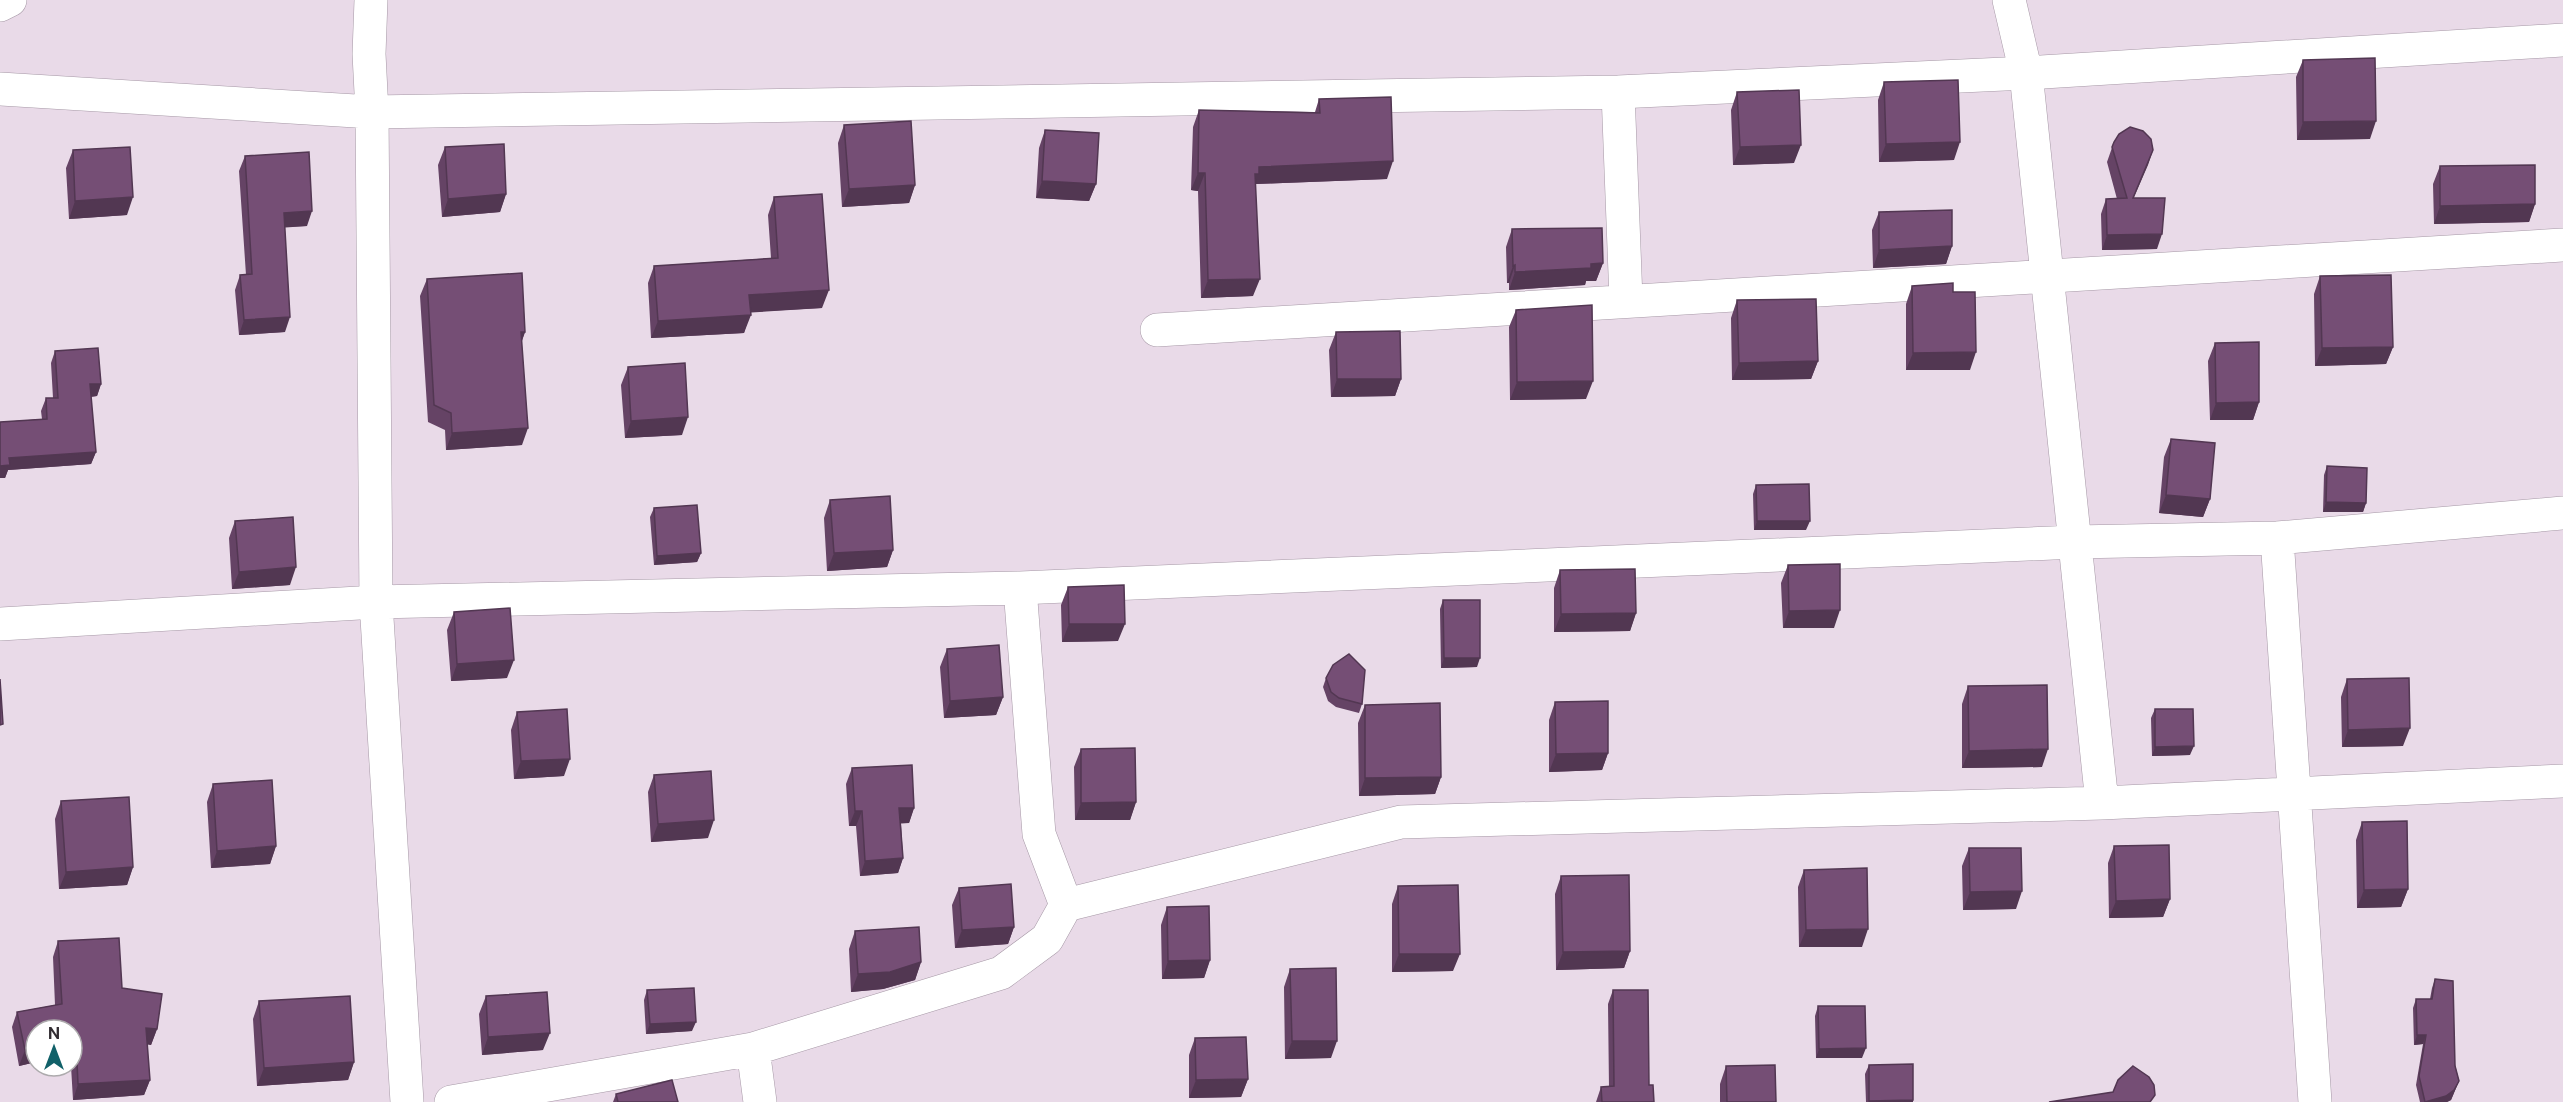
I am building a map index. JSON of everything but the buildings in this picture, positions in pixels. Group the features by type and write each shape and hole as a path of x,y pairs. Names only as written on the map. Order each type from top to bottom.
{"street":[{"path":"0,5 10,0"},
{"path":"371,0 369,54 372,112 376,602 406,1102"},
{"path":"2009,0 2026,73 2102,803"},
{"path":"0,89 372,112 1618,92 2026,73 2563,40"},
{"path":"1618,92 1626,300"},
{"path":"1157,330 2563,245"},
{"path":"0,624 376,602 1020,588 2075,542 2277,538 2563,513"},
{"path":"2277,538 2315,1102"},
{"path":"1020,588 1039,834 1066,905"},
{"path":"451,1102 753,1049 1001,974 1047,939 1066,905 1401,822 2102,803 2563,781"},
{"path":"753,1049 760,1102"}]}
